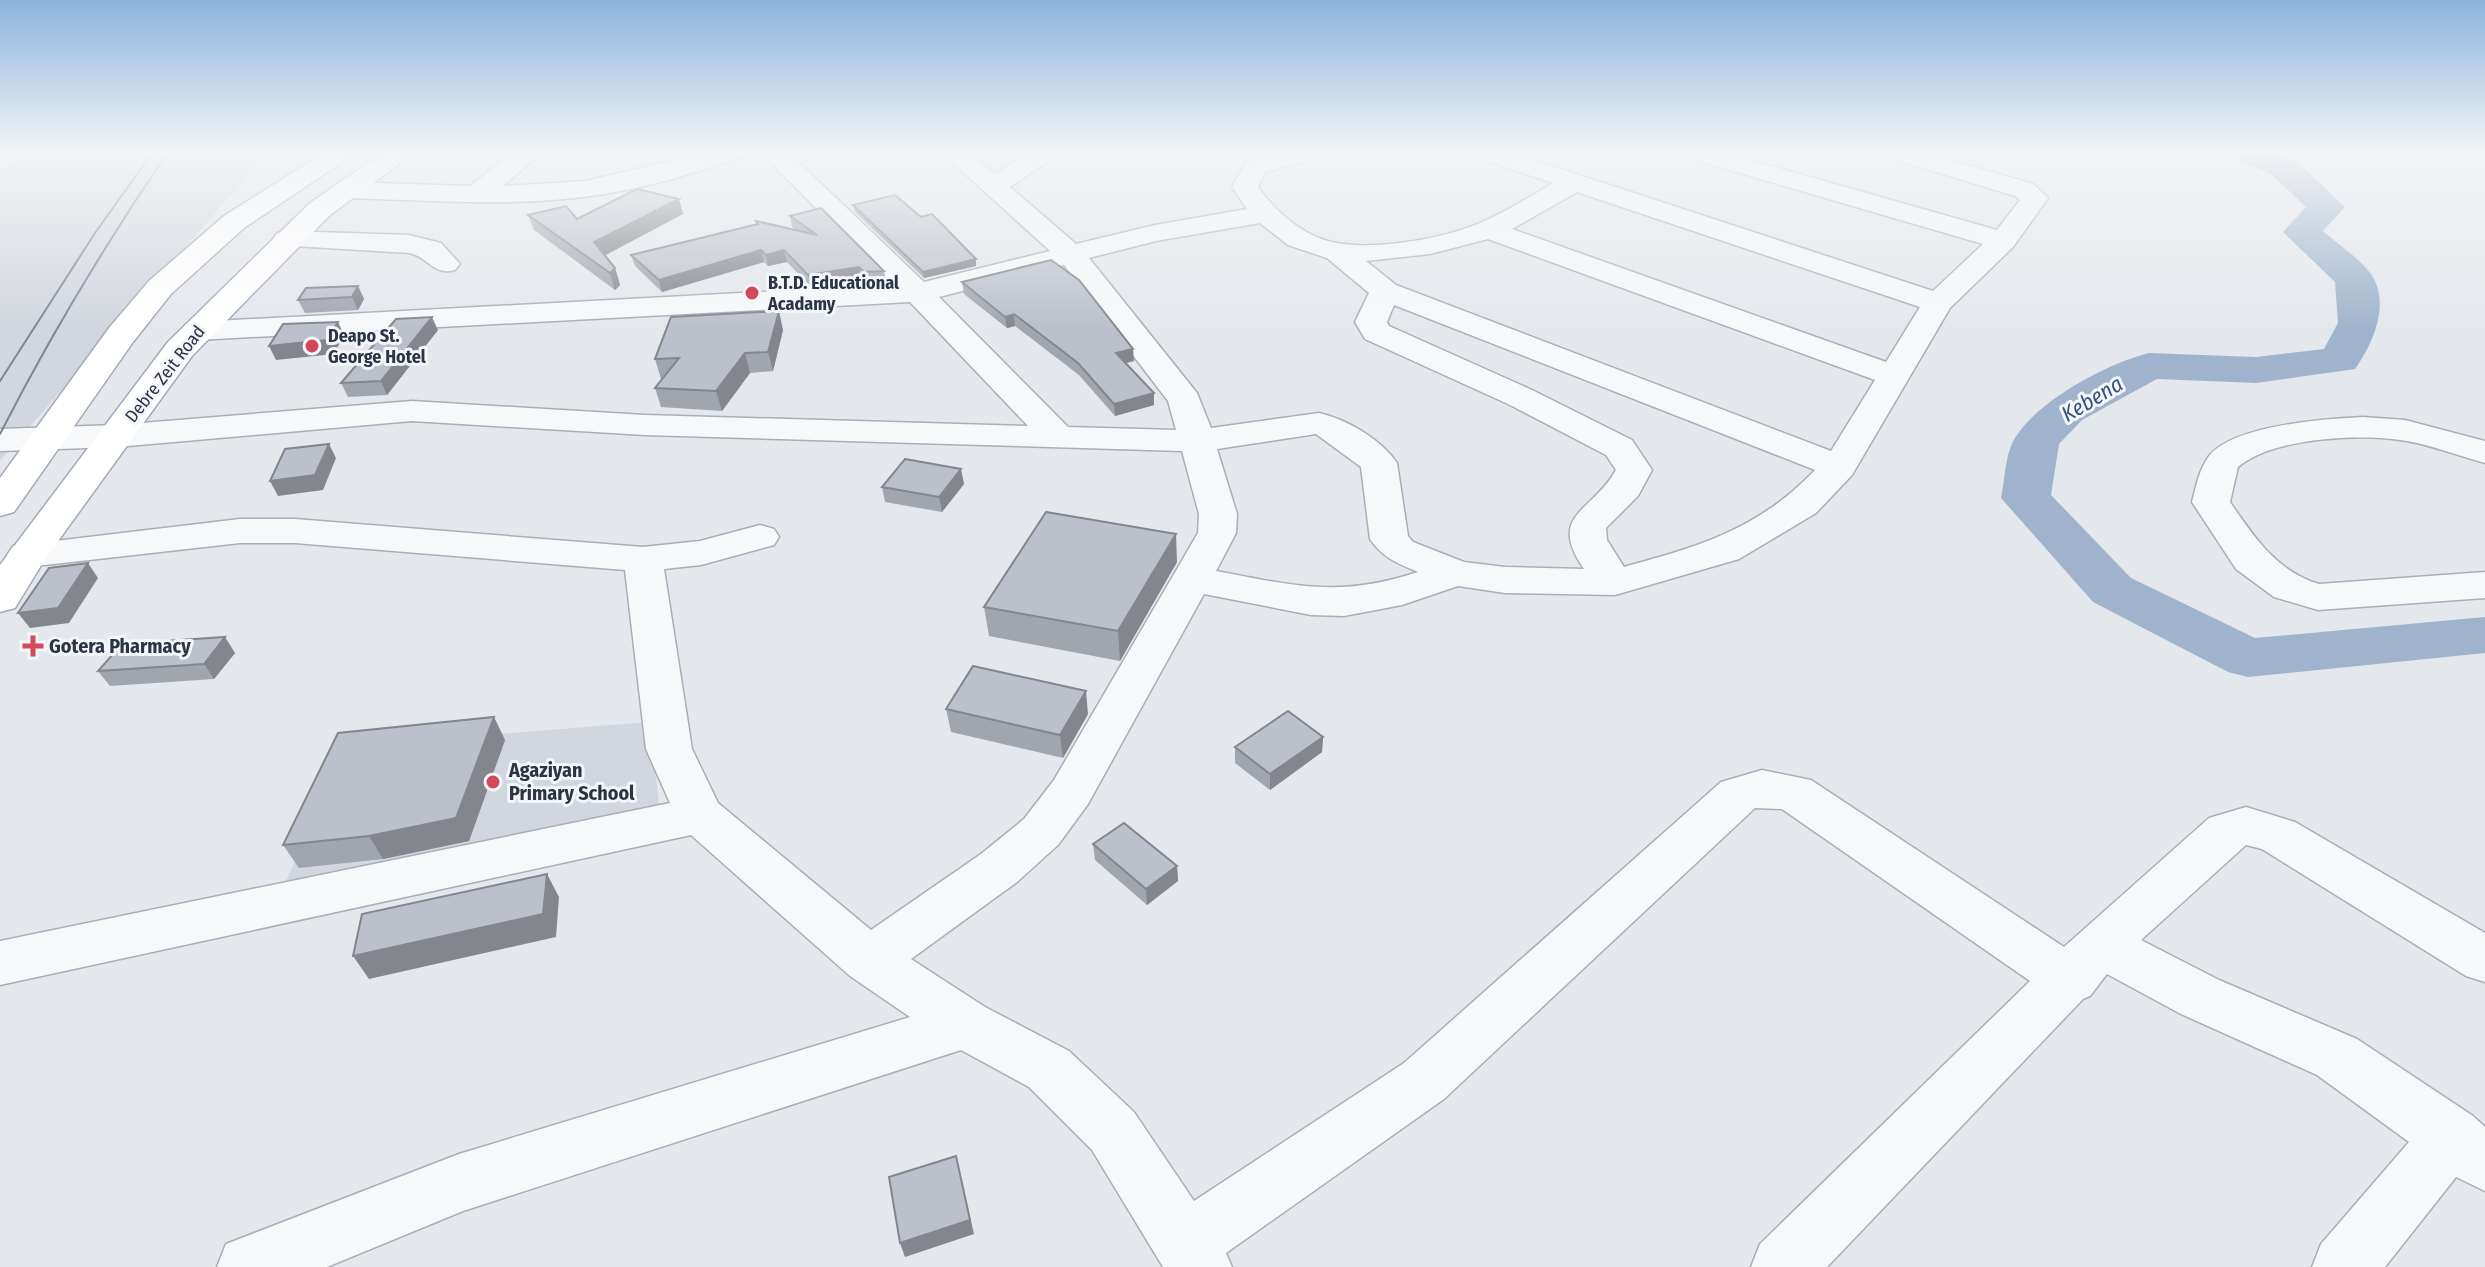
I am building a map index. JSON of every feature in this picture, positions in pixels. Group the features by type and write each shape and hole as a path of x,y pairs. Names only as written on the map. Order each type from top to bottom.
{"main road":[{"path":"104,360 100,327 110,311 217,211"},
{"path":"0,504 140,310 182,268 252,211"},
{"path":"188,340 188,319 233,262 289,211"},
{"name":"Debre Zeit Road","path":"0,598 27,555 188,340 287,239 320,211"}],"street":[{"path":"834,211 1058,437"},
{"path":"869,960 999,868 1041,832 1071,792 1217,533 1218,514 1185,400 1071,255 1020,211"},
{"path":"1264,211 1304,242 1335,250 1426,246 1488,230 1522,211"},
{"path":"1655,211 1938,303"},
{"path":"1899,211 2003,241"},
{"path":"0,440 46,441 412,411 645,425 1196,441 1319,423 1334,429 1379,463 1389,539 1399,550 1456,573 1505,580 1615,582 1725,551 1803,505 1839,467 1938,303 2003,241 2025,211"},
{"path":"188,340 918,293 1155,233 1266,214"},
{"path":"1488,230 1894,376"},
{"path":"287,239 409,244 431,249 445,264"},
{"path":"1335,250 1385,291 1839,467"},
{"path":"1385,291 1371,322 1376,332 1520,397 1619,448 1634,470 1630,481 1586,523 1585,534 1591,555 1615,582"},
{"path":"0,426 71,408"},
{"path":"2485,452 2448,441 2376,427 2265,440 2239,447 2223,461 2211,502 2250,560 2288,588 2318,597 2485,585"},
{"path":"27,555 240,531 295,531 643,559 701,553 760,537"},
{"path":"643,559 669,749 700,815 869,960 965,1024 1049,1069 1113,1131 1194,1255 1424,1081 1738,795 1762,788 1794,793 2086,962 2200,997 2337,1057 2468,1149 2344,1267"},
{"path":"1192,579 1311,602 1344,603 1388,596 1456,573"},
{"path":"0,963 700,815"},
{"path":"1783,1267 2086,962 2207,845 2226,831 2246,826 2278,835 2485,960"},
{"path":"249,1267 459,1183 965,1024"}],"shaded area":[{"path":"0,211 217,211 0,461"},
{"name":"Agaziyan Primary School","path":"649,722 661,819 282,890 347,746"}],"building":[{"path":"570,211 577,219 593,211 655,211 594,242 615,268 610,273 528,215"},
{"path":"824,211 884,271 864,272 859,267 808,275 784,250 766,255 761,250 659,280 631,255 758,224 756,221 817,235 790,216"},
{"path":"859,211 914,211 921,217 932,214 976,259 923,272"},
{"path":"1051,260 1079,280 1133,349 1116,353 1154,393 1114,404 1078,363 1014,314 1005,317 962,282"},
{"path":"358,286 352,297 298,300 306,288"},
{"path":"779,311 768,352 745,353 716,391 655,388 679,358 655,359 671,317"},
{"path":"432,317 381,381 341,383 396,319"},
{"path":"338,322 327,340 269,346 283,324"},
{"path":"329,444 315,475 270,481 285,449"},
{"path":"905,459 961,469 939,497 882,487"},
{"path":"1046,512 1176,534 1118,631 984,607"},
{"path":"88,563 58,608 18,613 49,568"},
{"path":"225,637 204,664 98,671 122,644"},
{"path":"973,666 1086,691 1060,735 946,709"},
{"path":"1288,711 1323,737 1270,774 1235,747"},
{"path":"494,717 456,818 369,836 283,845 338,733"},
{"path":"1124,823 1177,866 1146,889 1093,844"},
{"path":"547,874 543,914 353,956 362,914"},
{"path":"956,1156 970,1220 900,1243 889,1177"}],"waterway":[{"name":"Kebena","path":"2323,211 2302,232 2354,279 2359,323 2340,360 2256,370 2149,366 2066,410 2036,441 2026,498 2112,590 2248,658 2485,635"}],"tram line":[{"path":"0,381 111,211"},
{"path":"0,434 80,290 129,211"}],"place":[{"name":"B.T.D. Educational Acadamy","path":"752,293"},
{"name":"Deapo St. George Hotel","path":"312,346"},
{"name":"Gotera Pharmacy","path":"33,646"},
{"name":"Agaziyan Primary School","path":"493,782"}]}
